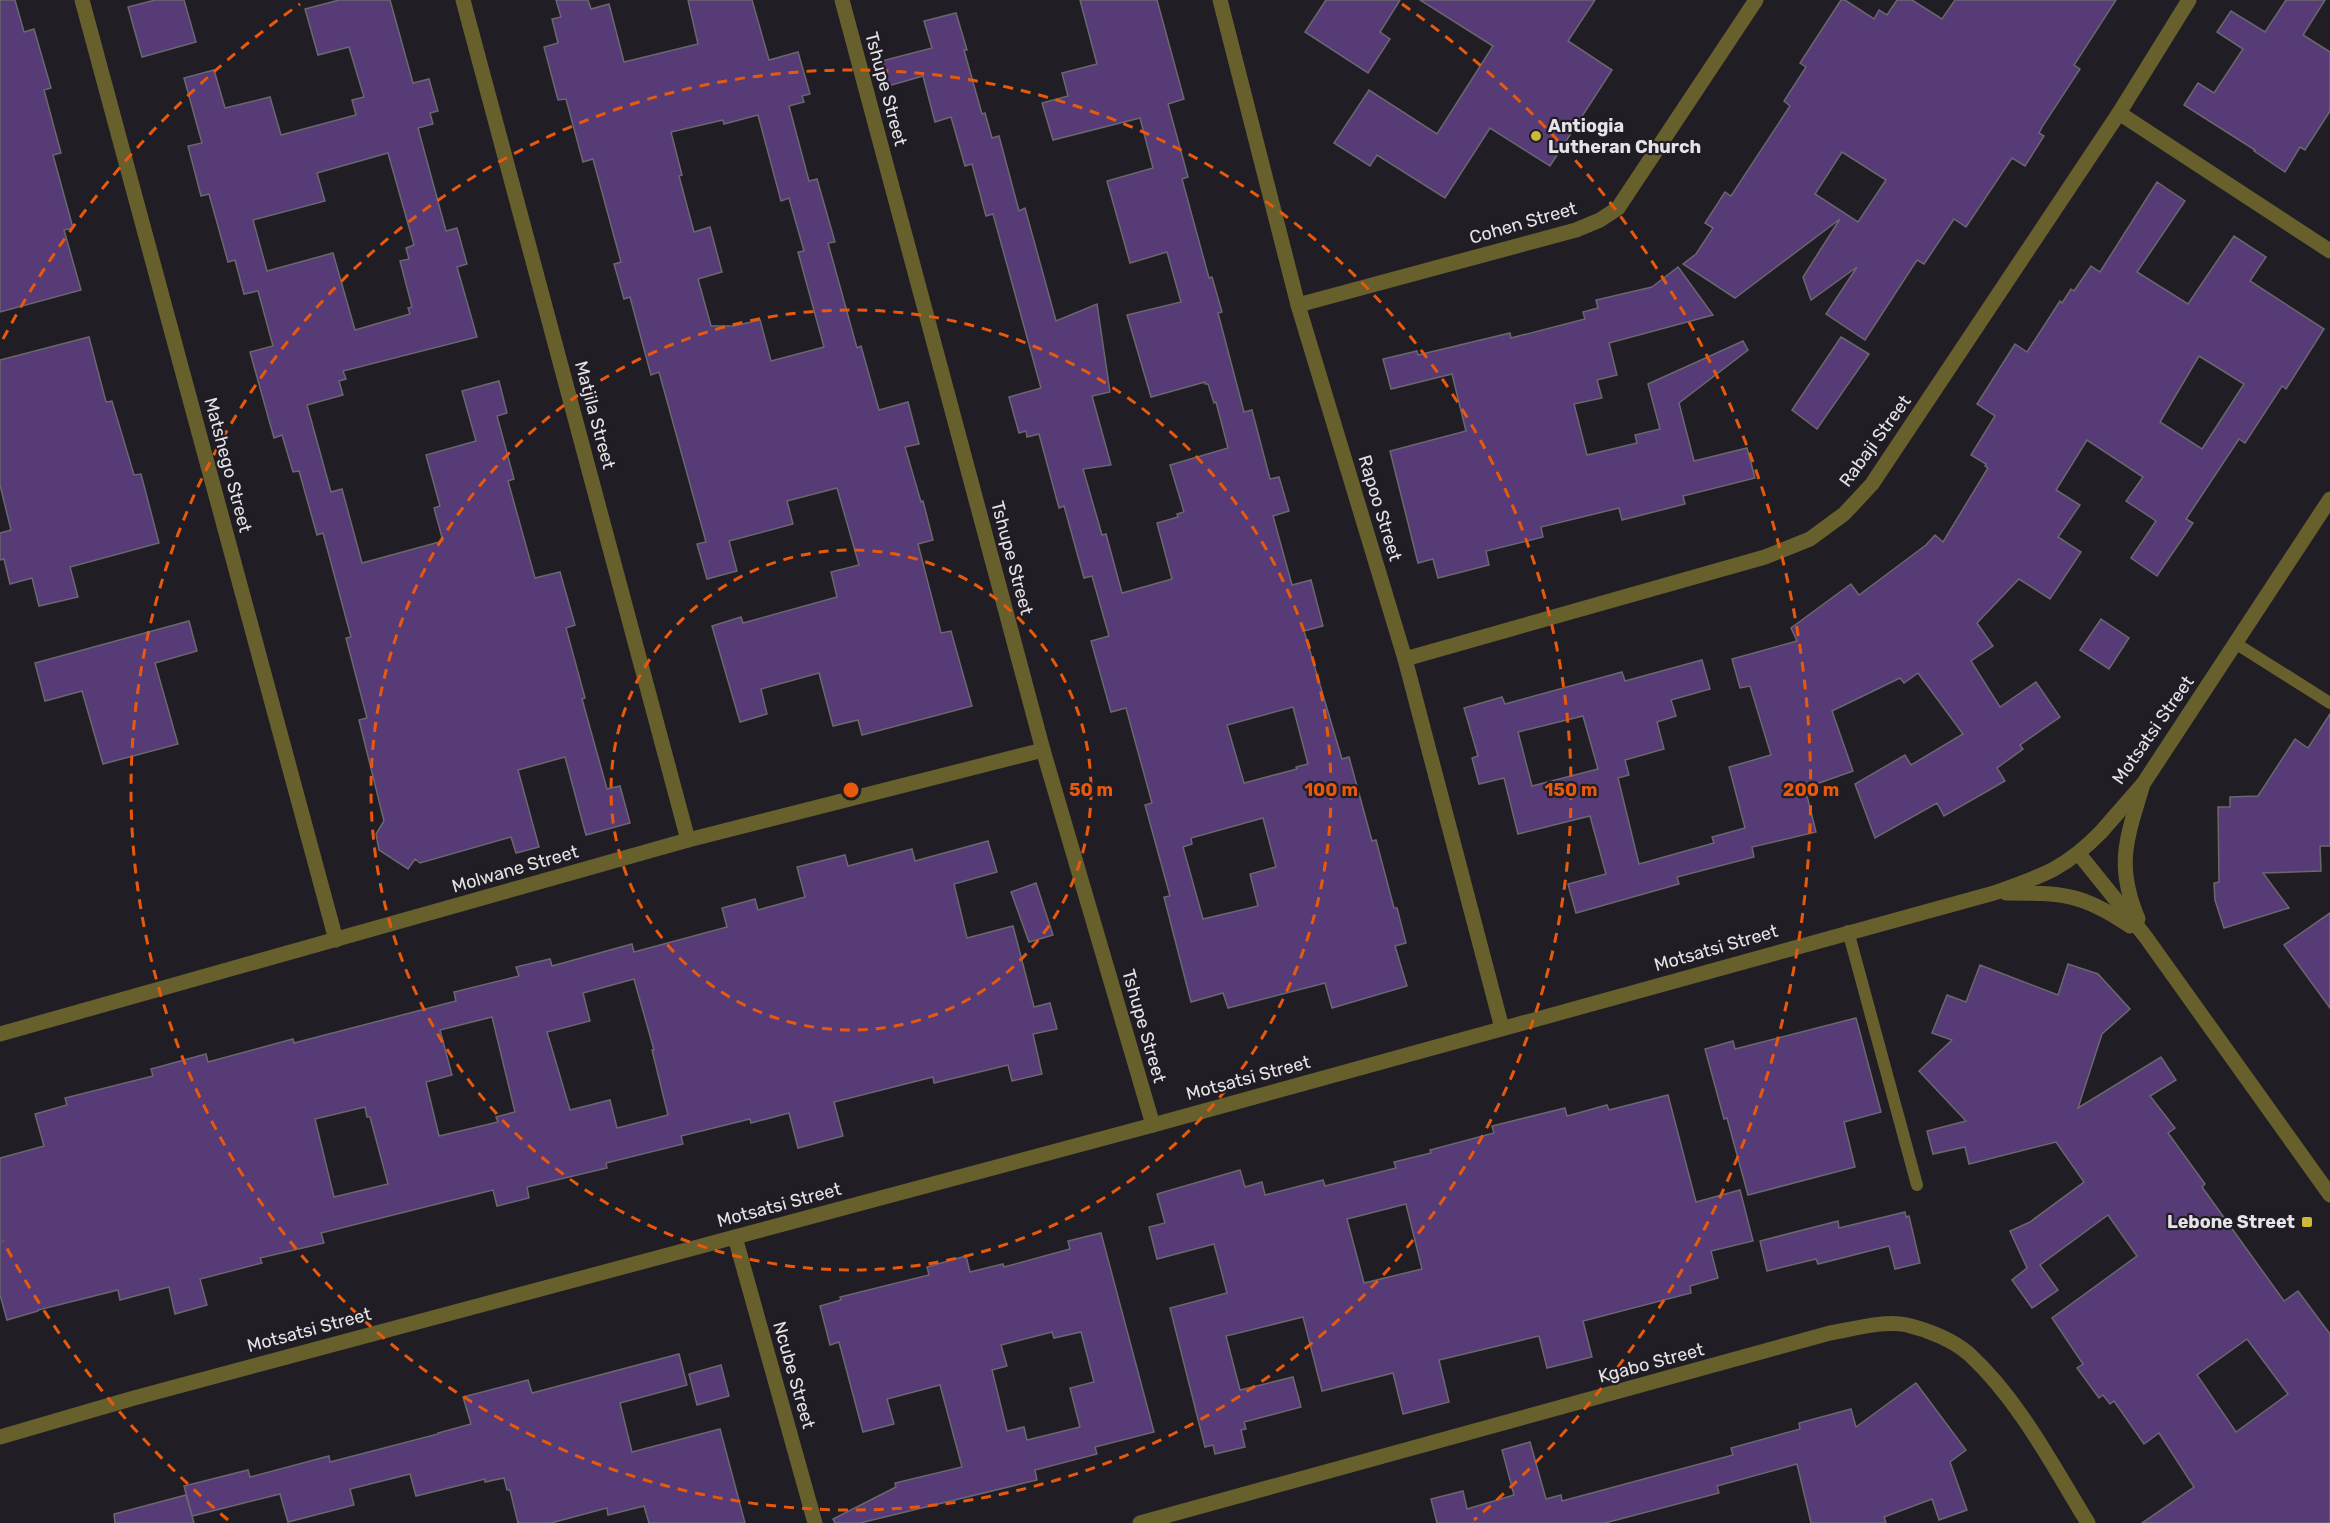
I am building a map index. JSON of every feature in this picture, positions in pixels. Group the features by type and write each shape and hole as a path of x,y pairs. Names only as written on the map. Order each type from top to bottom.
{"street":[{"name":"Matshego Street","path":"82,0 336,940"},
{"name":"Matjila Street","path":"463,0 688,840"},
{"name":"Tshupe Street","path":"842,0 1044,750 1153,1125"},
{"name":"Rapoo Street","path":"1220,0 1298,305 1406,659 1502,1028"},
{"name":"Cohen Street","path":"1298,305 1576,230 1600,220 1618,208 1623,201 1756,0"},
{"name":"Rabaji Street","path":"1406,659 1765,557 1810,539 1844,514 1872,484 2119,112 2189,0"},
{"path":"2119,112 2330,251"},
{"name":"Motsatsi Street","path":"0,1437 146,1395 1153,1125 1848,931 1994,893 2057,868 2079,854 2143,784 2330,499"},
{"name":"Molwane Street","path":"0,1034 688,840 1044,750"},
{"path":"2143,784 2129,831 2123,864 2128,896 2145,936"},
{"path":"2079,854 2145,936 2330,1195"},
{"path":"1994,893 2043,893 2075,896 2104,908 2145,936"},
{"name":"Ncube Street","path":"735,1237 815,1523"},
{"name":"Kgabo Street","path":"1140,1523 1830,1334 1877,1325 1905,1325 1938,1335 1968,1353 2021,1413 2088,1523"}],"lane":[{"path":"2235,643 2330,703"},
{"path":"1848,931 1917,1185"}],"building":[{"path":"0,0 15,0 24,32 34,29 51,88 44,90 61,153 53,155 73,228 64,230 81,290 0,312"},
{"path":"155,0 184,0 196,42 142,57 128,7"},
{"path":"339,0 390,0 413,83 429,79 438,111 430,113 433,124 418,128 446,231 457,228 467,264 457,267 477,337 343,371 346,379 339,381 343,395 307,405 331,492 342,489 362,563 443,541 434,508 440,506 426,455 476,441 462,391 499,381 507,413 497,416 514,479 508,481 535,578 560,572 575,625 566,628 585,698 582,699 607,789 620,786 630,823 586,835 565,757 518,770 539,847 516,853 511,837 420,863 415,859 408,869 379,850 376,834 384,821 359,720 367,718 346,638 351,637 323,533 317,535 299,471 293,472 282,435 274,438 250,352 273,346 258,291 244,294 235,260 228,262 209,194 201,196 188,146 202,143 184,78 214,70 225,108 270,97 281,135 356,115 352,100 364,97 349,47 318,55 305,9","holes":["388,153 414,245 406,248 409,259 400,261 412,307 408,308 410,314 355,330 333,253 267,271 253,220 325,201 317,173"]},
{"path":"556,0 588,0 591,9 609,4 624,62 698,44 688,0 752,0 769,60 798,52 810,94 802,96 804,102 789,106 809,181 817,179 835,242 828,243 857,348 861,346 879,410 908,402 919,444 905,447 933,540 918,544 941,633 951,631 972,706 862,735 858,720 833,726 819,673 761,689 767,714 740,722 712,626 741,617 743,623 837,597 831,572 859,565 837,488 787,501 793,524 729,541 737,571 707,579 697,544 706,542 659,372 651,375 630,297 624,299 614,264 621,262 593,159 583,162 566,99 558,100 544,47 558,43 552,19 561,17","holes":["758,115 781,201 789,198 804,251 798,252 824,347 771,361 760,320 734,326 711,326 698,279 722,272 710,227 694,232 679,176 682,175 671,132 723,120 724,124"]},
{"path":"1080,0 1157,0 1184,99 1168,104 1188,177 1182,179 1209,278 1212,277 1222,312 1218,313 1244,412 1252,410 1270,479 1279,477 1289,511 1273,516 1292,585 1311,580 1323,626 1304,631 1342,759 1349,757 1372,841 1376,840 1406,943 1395,946 1407,986 1332,1008 1325,983 1228,1008 1223,993 1191,1002 1164,897 1170,896 1145,805 1152,803 1126,708 1111,712 1091,641 1109,636 1092,576 1084,578 1064,506 1059,508 1039,434 1027,437 1026,431 1019,433 1009,397 1041,388 993,214 986,216 972,164 965,166 951,117 935,122 923,76 881,88 874,63 932,48 924,21 956,13 982,114 985,113 992,138 999,136 1019,211 1025,208 1056,321 1097,304 1110,392 1092,396 1111,465 1083,469 1102,535 1106,534 1122,593 1172,579 1157,523 1178,517 1177,514 1184,512 1170,465 1228,448 1216,402 1214,403 1208,384 1205,382 1151,397 1127,315 1181,302 1167,252 1130,263 1107,181 1153,168 1140,118 1053,140 1042,103 1068,96 1062,73 1097,64","holes":["1293,707 1308,764 1244,783 1227,725","1263,818 1276,867 1250,874 1258,906 1203,919 1183,847 1192,844 1191,838"]},
{"path":"1326,0 1400,0 1380,32 1390,39 1368,73 1305,32"},
{"path":"1420,0 1595,0 1568,41 1612,70 1550,166 1490,128 1445,198 1377,155 1370,166 1334,143 1369,90 1437,134 1493,46"},
{"path":"1841,0 1845,0 1874,19 1879,10 1887,15 1897,0 1912,0 1942,19 1955,0 2116,0 2074,65 2080,69 2042,127 2039,133 2044,136 2025,166 2012,158 1966,227 1954,219 1924,264 1917,260 1865,340 1826,314 1857,267 1811,300 1803,277 1840,219 1735,298 1683,264 1696,254 1713,228 1705,223 1725,192 1731,196 1790,106 1784,101 1806,67 1800,63","holes":["1842,152 1886,180 1858,222 1815,194"]},
{"path":"2286,0 2325,0 2303,35 2330,52 2330,111 2305,150 2300,147 2285,172 2184,105 2198,83 2214,93 2243,49 2217,32 2231,11 2265,32"},
{"path":"2157,182 2185,201 2137,272 2188,304 2234,236 2266,257 2250,281 2324,329 2286,389 2282,386 2245,443 2239,439 2186,519 2193,523 2157,576 2131,558 2156,521 2126,501 2143,477 2087,440 2056,490 2080,505 2058,537 2081,552 2050,599 2019,579 1977,623 1993,646 1971,661 2000,707 2036,682 2060,717 2020,745 2023,749 1997,768 2005,781 1944,816 1937,803 1875,838 1855,784 1905,755 1911,765 1963,734 1918,673 1904,683 1900,678 1832,711 1853,771 1805,788 1816,832 1752,847 1754,857 1677,877 1679,884 1576,913 1568,884 1606,874 1590,816 1518,834 1504,778 1479,784 1472,758 1478,756 1464,708 1502,697 1505,704 1622,672 1625,681 1702,660 1710,689 1671,700 1676,716 1657,722 1664,749 1625,760 1629,775 1618,778 1639,864 1714,843 1712,837 1745,828 1729,767 1771,755 1750,686 1740,688 1732,659 1797,641 1791,628 1851,584 1859,595 1926,545 1935,535 1943,542 1988,468 1986,464 1971,455 1995,416 1977,404 2015,344 2027,352 2060,301 2062,303 2071,289 2074,291 2091,266 2100,272","holes":["2199,356 2244,384 2202,449 2160,422","1583,716 1598,769 1532,786 1518,732"]},
{"path":"1678,267 1713,315 1609,343 1617,375 1597,380 1602,398 1574,404 1587,455 1637,443 1635,435 1660,429 1648,384 1743,341 1748,350 1679,403 1694,461 1747,448 1755,478 1683,496 1685,504 1622,520 1619,508 1541,527 1543,537 1486,551 1489,565 1438,578 1433,559 1418,563 1390,451 1466,431 1452,374 1391,389 1383,359 1417,351 1418,355 1510,333 1511,338 1585,319 1583,312 1598,308 1596,300 1652,287"},
{"path":"89,337 106,402 112,401 134,475 141,474 159,543 70,567 78,597 39,606 32,578 10,584 4,559 0,560 0,533 11,530 0,485 0,360"},
{"path":"1841,337 1869,354 1817,429 1792,410"},
{"path":"2101,619 2129,638 2109,669 2080,650"},
{"path":"189,621 197,651 155,663 178,744 103,764 82,691 45,701 35,663"},
{"path":"2330,714 2330,846 2320,846 2321,871 2263,873 2289,908 2224,928 2215,900 2214,883 2219,882 2218,807 2230,807 2230,797 2258,796 2295,739 2308,748"},
{"path":"988,841 997,872 954,884 967,938 1013,926 1034,1007 1050,1003 1057,1029 1033,1034 1042,1074 1012,1081 1008,1065 934,1083 933,1077 834,1102 843,1136 798,1148 789,1113 751,1123 750,1119 681,1136 683,1144 606,1163 607,1168 527,1187 529,1198 497,1206 493,1190 321,1233 324,1243 260,1258 262,1263 200,1279 207,1305 175,1314 169,1287 120,1300 118,1290 7,1320 0,1295 0,1158 44,1146 35,1114 67,1105 65,1098 153,1076 151,1069 206,1054 208,1062 293,1039 294,1043 456,1001 454,992 519,976 516,967 550,959 552,966 632,944 634,952 727,927 722,908 755,899 758,910 805,897 797,867 845,855 848,866 912,849 915,861","holes":["634,979 654,1050 652,1050 668,1115 617,1128 610,1100 570,1110 547,1032 590,1021 583,993","492,1017 515,1112 496,1117 498,1122 439,1136 426,1082 452,1075 440,1030","365,1107 367,1117 370,1117 388,1184 334,1197 315,1119"]},
{"path":"1036,883 1053,935 1029,942 1011,892"},
{"path":"2330,913 2330,1008 2284,945"},
{"path":"2068,964 2098,974 2130,1009 2102,1034 2078,1108 2161,1057 2176,1080 2150,1096 2175,1128 2168,1133 2205,1184 2202,1187 2284,1301 2298,1291 2330,1334 2330,1523 2142,1523 2194,1487 2159,1433 2144,1444 2114,1401 2110,1404 2103,1395 2099,1398 2077,1368 2083,1364 2052,1318 2137,1256 2108,1215 2040,1265 2058,1290 2032,1308 2012,1280 2027,1268 2010,1231 2030,1222 2084,1182 2056,1142 1969,1164 1965,1147 1933,1154 1927,1131 1966,1121 1919,1071 1952,1040 1932,1033 1947,995 1966,1002 1980,965 2058,995","holes":["2247,1339 2288,1394 2236,1432 2197,1375"]},
{"path":"1856,1018 1881,1112 1844,1122 1855,1167 1748,1195 1705,1049 1733,1041 1735,1049"},
{"path":"1668,1095 1696,1202 1740,1190 1753,1241 1711,1251 1718,1278 1690,1286 1691,1293 1583,1321 1592,1357 1547,1368 1539,1336 1439,1360 1449,1402 1403,1414 1393,1373 1322,1391 1303,1317 1226,1336 1240,1390 1293,1377 1301,1407 1244,1422 1246,1429 1241,1430 1245,1447 1215,1454 1213,1445 1205,1447 1170,1308 1227,1293 1214,1244 1157,1259 1149,1227 1165,1223 1157,1194 1240,1170 1245,1187 1262,1182 1265,1195 1323,1180 1325,1186 1396,1168 1394,1162 1494,1133 1492,1126 1565,1108 1567,1116 1607,1105 1609,1110","holes":["1406,1204 1422,1269 1364,1283 1347,1219"]},
{"path":"1905,1212 1906,1217 1909,1216 1920,1263 1895,1269 1889,1246 1818,1264 1816,1259 1767,1271 1760,1241 1838,1221 1839,1228"},
{"path":"1101,1233 1154,1432 1095,1447 1097,1454 1035,1470 1037,1480 860,1523 835,1523 833,1519 896,1487 895,1483 962,1467 940,1385 887,1399 894,1424 863,1432 839,1342 830,1345 820,1306 841,1300 840,1297 929,1275 927,1267 966,1256 970,1272 1003,1264 1004,1267 1070,1249 1068,1241","holes":["1052,1332 1054,1338 1081,1332 1094,1382 1070,1388 1080,1427 1027,1440 1024,1427 1007,1431 992,1370 1007,1366 1001,1345"]},
{"path":"679,1354 687,1385 620,1403 632,1452 720,1429 745,1523 649,1523 644,1506 608,1515 607,1508 551,1523 518,1523 510,1490 507,1490 504,1478 485,1482 485,1479 416,1496 410,1474 350,1489 354,1505 288,1522 280,1494 192,1516 184,1486 248,1470 250,1477 329,1456 330,1462 438,1434 471,1424 463,1397 528,1380 532,1393"},
{"path":"721,1365 729,1396 697,1405 689,1374"},
{"path":"1916,1383 1966,1450 1950,1462 1967,1510 1939,1520 1932,1499 1884,1517 1886,1523 1811,1523 1797,1464 1717,1486 1719,1493 1605,1523 1437,1523 1431,1499 1463,1491 1467,1509 1514,1495 1502,1450 1530,1442 1546,1499 1561,1495 1562,1501 1733,1455 1731,1448 1800,1429 1799,1423 1851,1409 1856,1427"},
{"path":"186,1495 194,1523 115,1523 114,1514"}],"place":[{"name":"Antiogia Lutheran Church","path":"1536,136"},
{"name":"Lebone Street","path":"2307,1222"}]}
